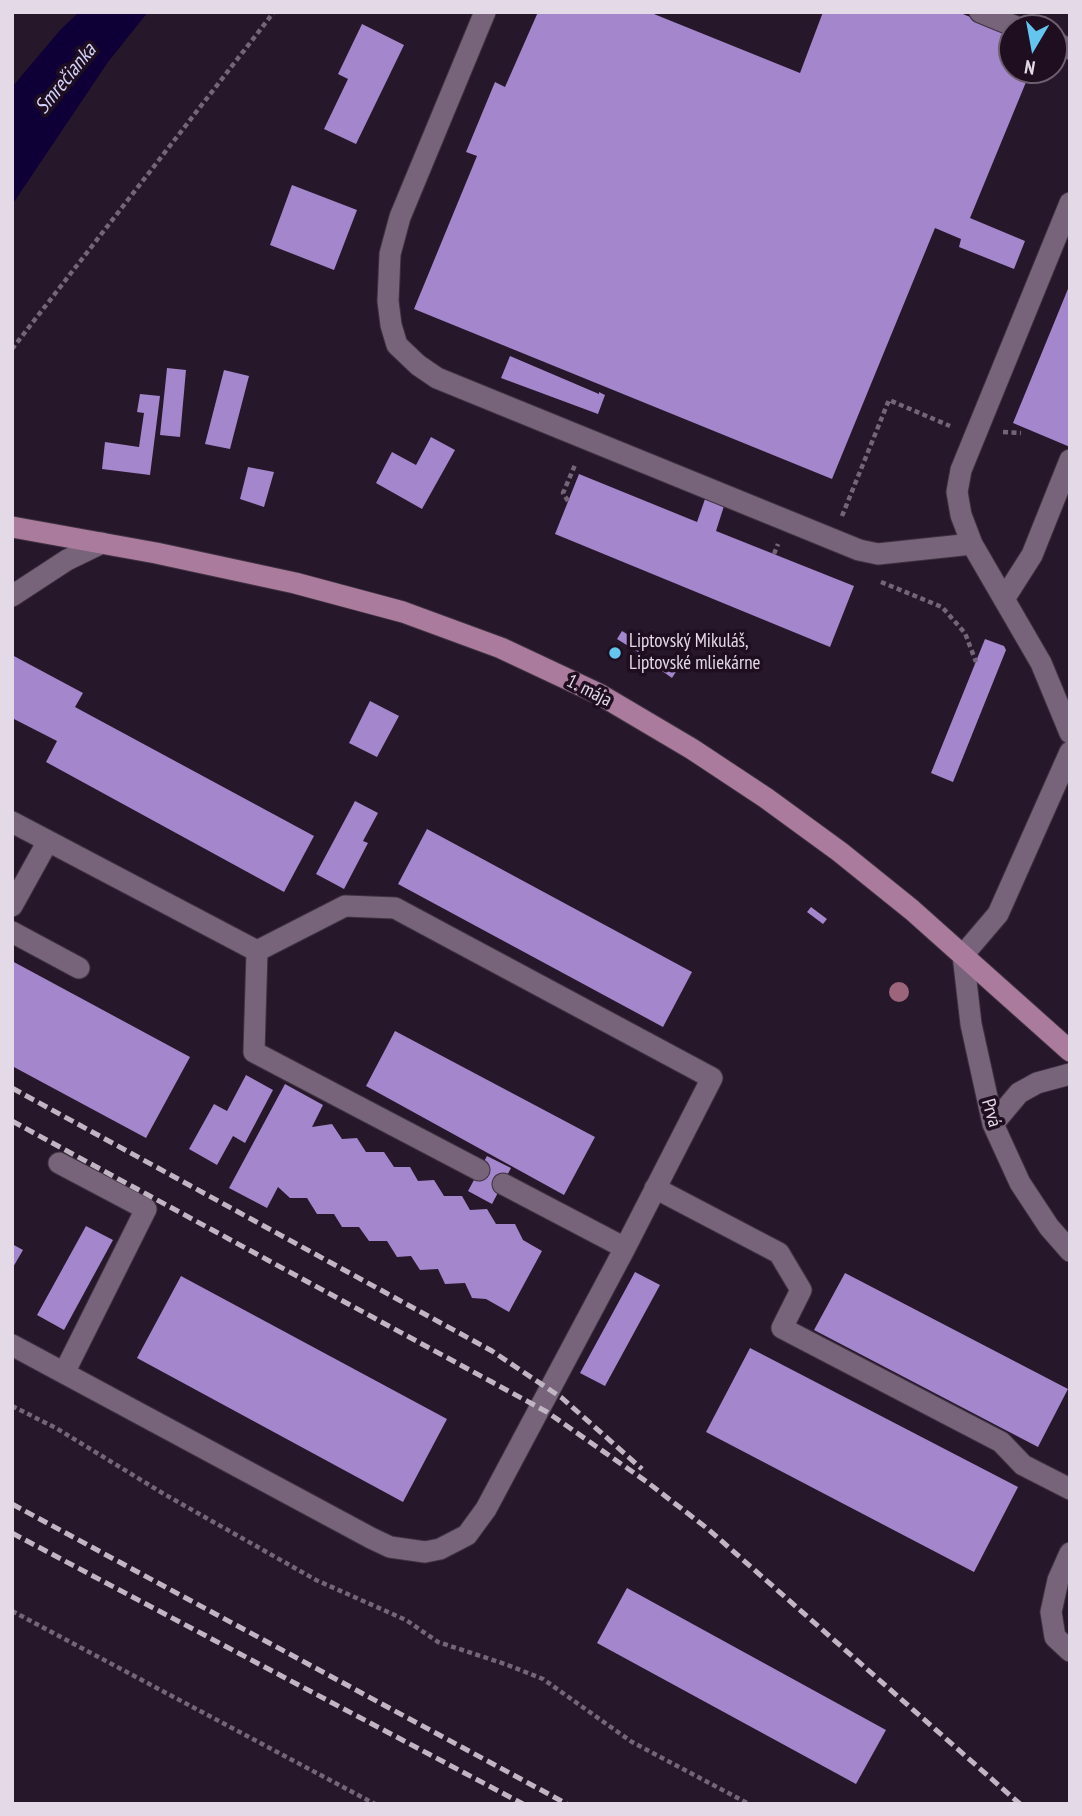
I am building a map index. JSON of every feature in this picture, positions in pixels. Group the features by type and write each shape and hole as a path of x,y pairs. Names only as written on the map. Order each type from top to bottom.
{"main road":[{"name":"1. mája","path":"12,527 295,583 403,612 500,648 599,694 692,749 766,798 875,879 1070,1051"}],"street":[{"path":"485,12 400,217 390,254 388,301 397,345 437,378 859,550 878,554 972,544"},
{"path":"980,12 998,19"},
{"path":"1070,203 961,470 957,492 961,515 972,544 1041,663 1070,733"},
{"path":"1004,599 1031,555 1070,460"},
{"path":"12,596 67,559 102,543"},
{"path":"963,955 998,914 1070,752"},
{"path":"12,822 257,951"},
{"path":"12,906 47,841"},
{"path":"12,1345 390,1547 425,1552 455,1542 467,1535 477,1523 625,1248 712,1078 395,908 345,906 257,951"},
{"path":"12,932 79,968"},
{"path":"257,951 254,1052 479,1170"},
{"name":"Prvá","path":"963,955 971,1024 993,1124 1020,1183 1049,1227 1070,1251"},
{"path":"993,1124 1019,1093 1037,1083 1070,1074"},
{"path":"60,1163 146,1209 64,1373"},
{"path":"503,1184 625,1248"},
{"path":"655,1188 779,1253 800,1290 782,1328 1001,1442 1023,1465 1070,1489"},
{"path":"1062,1644 1051,1612 1053,1597 1070,1553"}],"path":[{"path":"12,349 274,12"},
{"path":"837,541 836,529 890,400 958,430 1021,433"},
{"path":"568,501 563,494 575,465"},
{"path":"12,1406 56,1428 164,1494 316,1580 406,1620 438,1642 543,1679 632,1742 749,1804"},
{"path":"12,1611 374,1804"}],"water":[{"name":"Smrečianka","path":"79,12 148,12 108,62 12,205 12,87"}],"building":[{"path":"538,12 649,12 800,73 823,12 958,12 998,28 998,84 1025,84 970,218 1025,241 1014,269 959,247 961,239 935,228 832,479 414,309 477,156 466,152 495,82 505,87"},
{"path":"362,24 404,45 356,144 324,129 348,79 338,74"},
{"path":"292,185 357,210 334,270 270,245"},
{"path":"1070,284 1070,447 1013,423"},
{"path":"510,356 605,395 598,414 501,378"},
{"path":"167,368 186,370 180,437 160,435"},
{"path":"224,370 249,376 230,449 205,444"},
{"path":"140,394 160,396 150,475 102,469 105,442 139,447 144,413 137,412"},
{"path":"431,437 455,450 422,509 376,483 392,452 416,465"},
{"path":"248,467 274,472 264,507 240,499"},
{"path":"579,474 697,522 705,499 724,506 716,531 854,586 830,647 555,534"},
{"path":"622,631 647,646 641,654 617,639"},
{"path":"985,639 1004,646 1006,650 953,782 931,773"},
{"path":"12,655 83,693 75,707 314,836 284,892 46,762 57,741 12,718"},
{"path":"660,659 677,670 672,678 655,666"},
{"path":"370,701 399,716 377,757 349,743"},
{"path":"355,801 378,813 363,841 368,843 344,889 316,874"},
{"path":"427,829 692,972 663,1027 398,884"},
{"path":"811,907 827,919 823,924 807,912"},
{"path":"12,961 190,1057 146,1138 12,1066"},
{"path":"395,1031 595,1137 564,1195 366,1086"},
{"path":"246,1075 273,1090 245,1143 233,1136 217,1165 189,1149 214,1104 227,1111"},
{"path":"285,1084 323,1105 312,1127 332,1124 342,1139 357,1138 366,1152 384,1152 394,1167 410,1167 418,1181 434,1180 444,1196 462,1196 470,1210 487,1209 496,1224 515,1224 523,1240 542,1251 509,1312 486,1299 472,1298 465,1283 445,1284 438,1269 420,1270 411,1256 397,1257 387,1241 369,1241 359,1227 342,1227 334,1214 317,1214 307,1198 290,1198 278,1187 267,1208 229,1188"},
{"path":"487,1156 511,1168 492,1204 468,1191"},
{"path":"86,1226 113,1240 64,1330 37,1315"},
{"path":"12,1244 23,1250 12,1269"},
{"path":"635,1272 660,1285 605,1386 580,1373"},
{"path":"845,1273 1068,1389 1038,1447 814,1330"},
{"path":"181,1276 447,1419 403,1502 137,1358"},
{"path":"750,1348 1018,1487 974,1572 706,1432"},
{"path":"627,1588 886,1730 856,1784 597,1643"}],"railway":[{"path":"12,1088 492,1351 562,1398 642,1469"},
{"path":"12,1121 547,1412 647,1482 708,1529 1020,1804"},
{"path":"12,1504 567,1804"},
{"path":"12,1533 523,1804"}],"place":[{"name":"Liptovský Mikuláš, Liptovské mliekárne","path":"615,653"}]}
